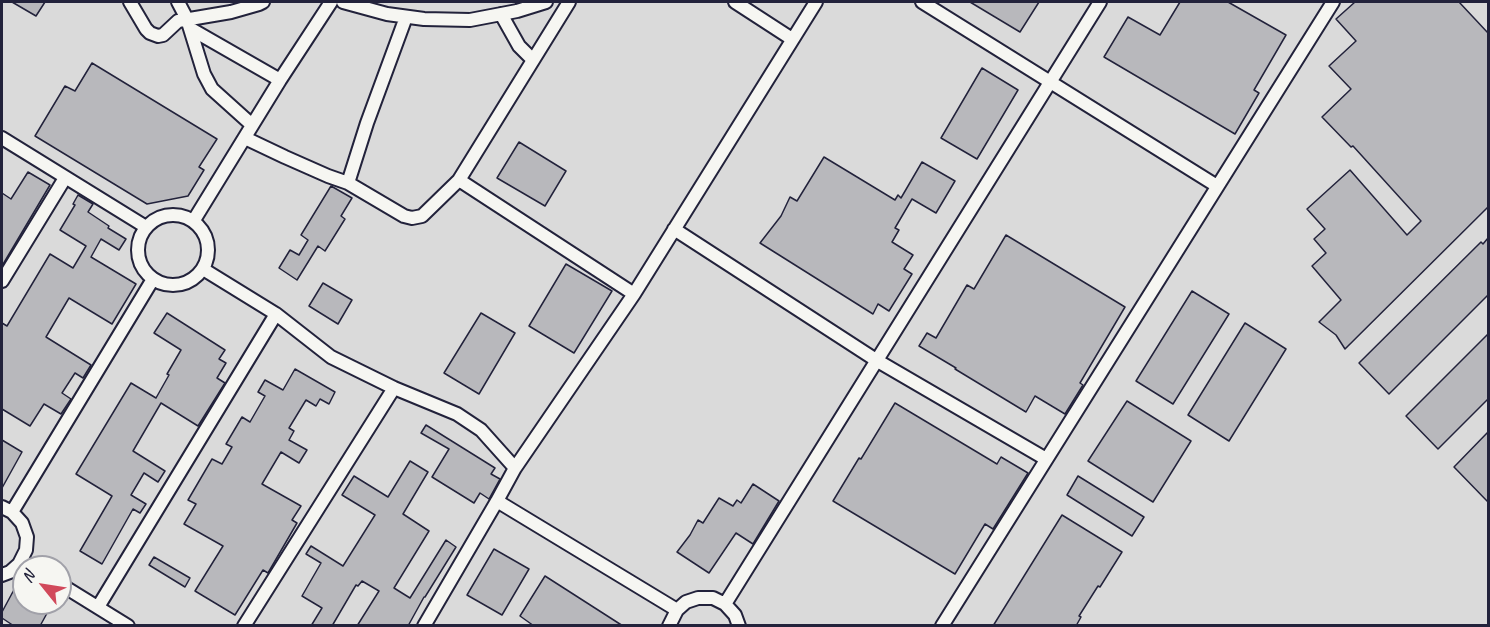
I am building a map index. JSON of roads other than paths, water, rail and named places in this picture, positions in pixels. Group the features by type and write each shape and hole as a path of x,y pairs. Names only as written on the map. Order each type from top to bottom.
{"street":[{"path":"130,2 146,28 154,35 163,35 178,21 189,24 280,80"},
{"path":"178,2 189,24 204,74 212,89 252,125"},
{"path":"189,24 262,2"},
{"path":"194,220 331,2"},
{"path":"343,2 406,17 470,20 517,11 546,2"},
{"path":"244,138 348,183 404,216 412,218 422,216 459,180 569,2"},
{"path":"735,2 792,39"},
{"path":"424,626 514,468 634,294 816,2"},
{"path":"922,2 1217,186"},
{"path":"725,604 1100,2"},
{"path":"942,626 1333,2"},
{"path":"501,14 519,45 533,60"},
{"path":"348,183 367,123 406,17"},
{"path":"2,138 146,227"},
{"path":"2,281 65,177"},
{"path":"459,180 634,294"},
{"path":"167,215 182,215 194,220 204,232 209,245 208,259 201,273 192,281 177,286 164,285 153,279 143,268 138,254 139,241 146,227 155,219 167,215"},
{"path":"674,229 876,360 1046,459"},
{"path":"203,269 276,314 331,357 394,388 457,414 480,430 514,468"},
{"path":"24,555 27,537 22,523 7,509 153,279"},
{"path":"98,607 276,314"},
{"path":"244,626 394,388"},
{"path":"497,501 677,610"},
{"path":"72,591 128,626"},
{"path":"669,626 677,610 686,602 698,598 713,598 725,604 735,615 739,626"}]}
